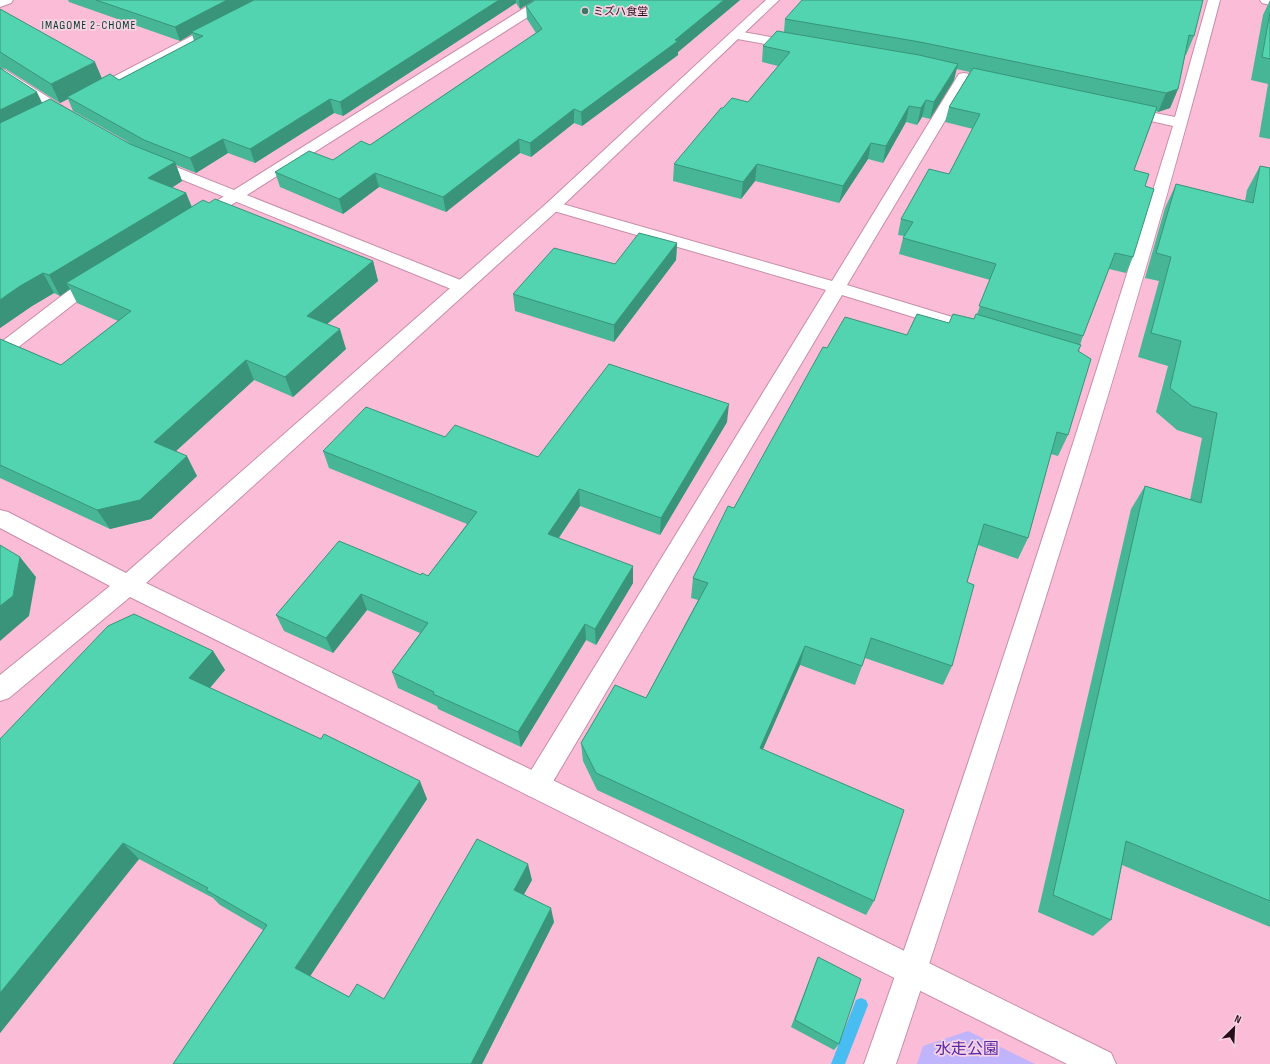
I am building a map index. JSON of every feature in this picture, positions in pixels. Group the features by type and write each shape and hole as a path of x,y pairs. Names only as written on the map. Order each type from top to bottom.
{"street":[{"path":"0,3 7,0"},
{"path":"53,114 271,0"},
{"path":"189,225 546,0"},
{"path":"0,690 128,585 553,206 773,0"},
{"path":"880,1064 913,970 1100,368 1181,123 1214,0"},
{"path":"1266,0 1270,1"},
{"path":"737,35 815,49"},
{"path":"0,73 53,114 85,125"},
{"path":"536,786 837,288 957,75 980,80"},
{"path":"1111,108 1181,123"},
{"path":"137,155 462,287"},
{"path":"553,206 837,288 995,336"},
{"path":"0,352 74,295 114,270"},
{"path":"0,518 128,585 913,970 1100,1064"}],"green space":[{"name":"水走公園","path":"968,1031 1035,1064 917,1064 923,1046"}],"building":[{"path":"96,0 227,0 175,27"},
{"path":"254,0 499,0 340,102 330,99 250,149 223,139 190,158 144,140 67,97 110,74 119,80 203,36 191,32"},
{"path":"535,0 724,0 675,40 678,41 581,112 574,109 530,143 519,139 443,197 375,173 339,199 275,172 309,151 333,160 361,141 370,145 542,29 526,6"},
{"path":"802,0 1203,0 1194,36 1189,35 1178,89 1166,93 920,42 785,19"},
{"path":"0,9 95,62 51,84 0,52"},
{"path":"1270,12 1270,59 1262,57"},
{"path":"777,31 919,55 958,64 934,102 926,100 921,108 909,106 886,146 871,143 843,186 757,164 743,182 674,164 721,108 723,108 732,98 748,102 790,52 763,46"},
{"path":"0,68 37,92 0,110"},
{"path":"973,68 1157,107 1134,170 1149,174 1145,186 1154,189 1133,257 1115,253 1083,336 979,306 996,264 903,238 913,222 901,219 929,169 949,174 980,114 949,107"},
{"path":"50,99 130,144 175,162 148,178 186,193 49,275 43,273 20,286 0,300 0,123"},
{"path":"1260,166 1270,168 1270,901 1126,841 1111,920 1053,895 1145,486 1201,503 1217,413 1192,406 1170,388 1181,341 1151,333 1171,257 1156,253 1176,184 1253,203"},
{"path":"215,199 373,261 307,316 340,329 285,377 246,360 154,442 187,456 140,500 97,510 0,465 0,339 61,365 131,311 66,283 203,200 209,203"},
{"path":"639,233 677,243 614,325 513,294 554,248 615,264"},
{"path":"917,314 949,323 953,314 974,319 976,314 1081,345 1078,351 1091,359 1068,435 1057,432 1028,538 984,524 967,582 974,585 952,666 871,638 862,666 805,646 760,748 904,810 874,901 596,773 581,743 615,685 646,698 708,583 693,578 728,506 734,508 823,347 827,348 845,317 907,335"},
{"path":"609,364 729,404 661,518 579,489 548,534 633,566 595,629 585,624 518,732 433,694 434,692 392,672 428,623 361,594 326,638 276,615 339,541 421,575 422,573 428,576 477,512 323,451 366,407 445,437 455,425 538,457"},
{"path":"0,545 20,557 13,596 0,606"},
{"path":"134,614 213,651 189,678 321,739 324,734 420,781 295,968 349,997 357,984 384,999 477,839 528,864 514,890 551,908 471,1064 173,1064 267,925 206,890 208,888 123,843 0,993 0,739 108,626"},
{"path":"818,957 861,979 839,1044 795,1020"}],"waterway":[{"path":"838,1064 861,1005"}],"place":[{"name":"ミズハ食堂","path":"585,11"}],"district":[{"name":"IMAGOME 2-CHOME","path":"89,25"}]}
